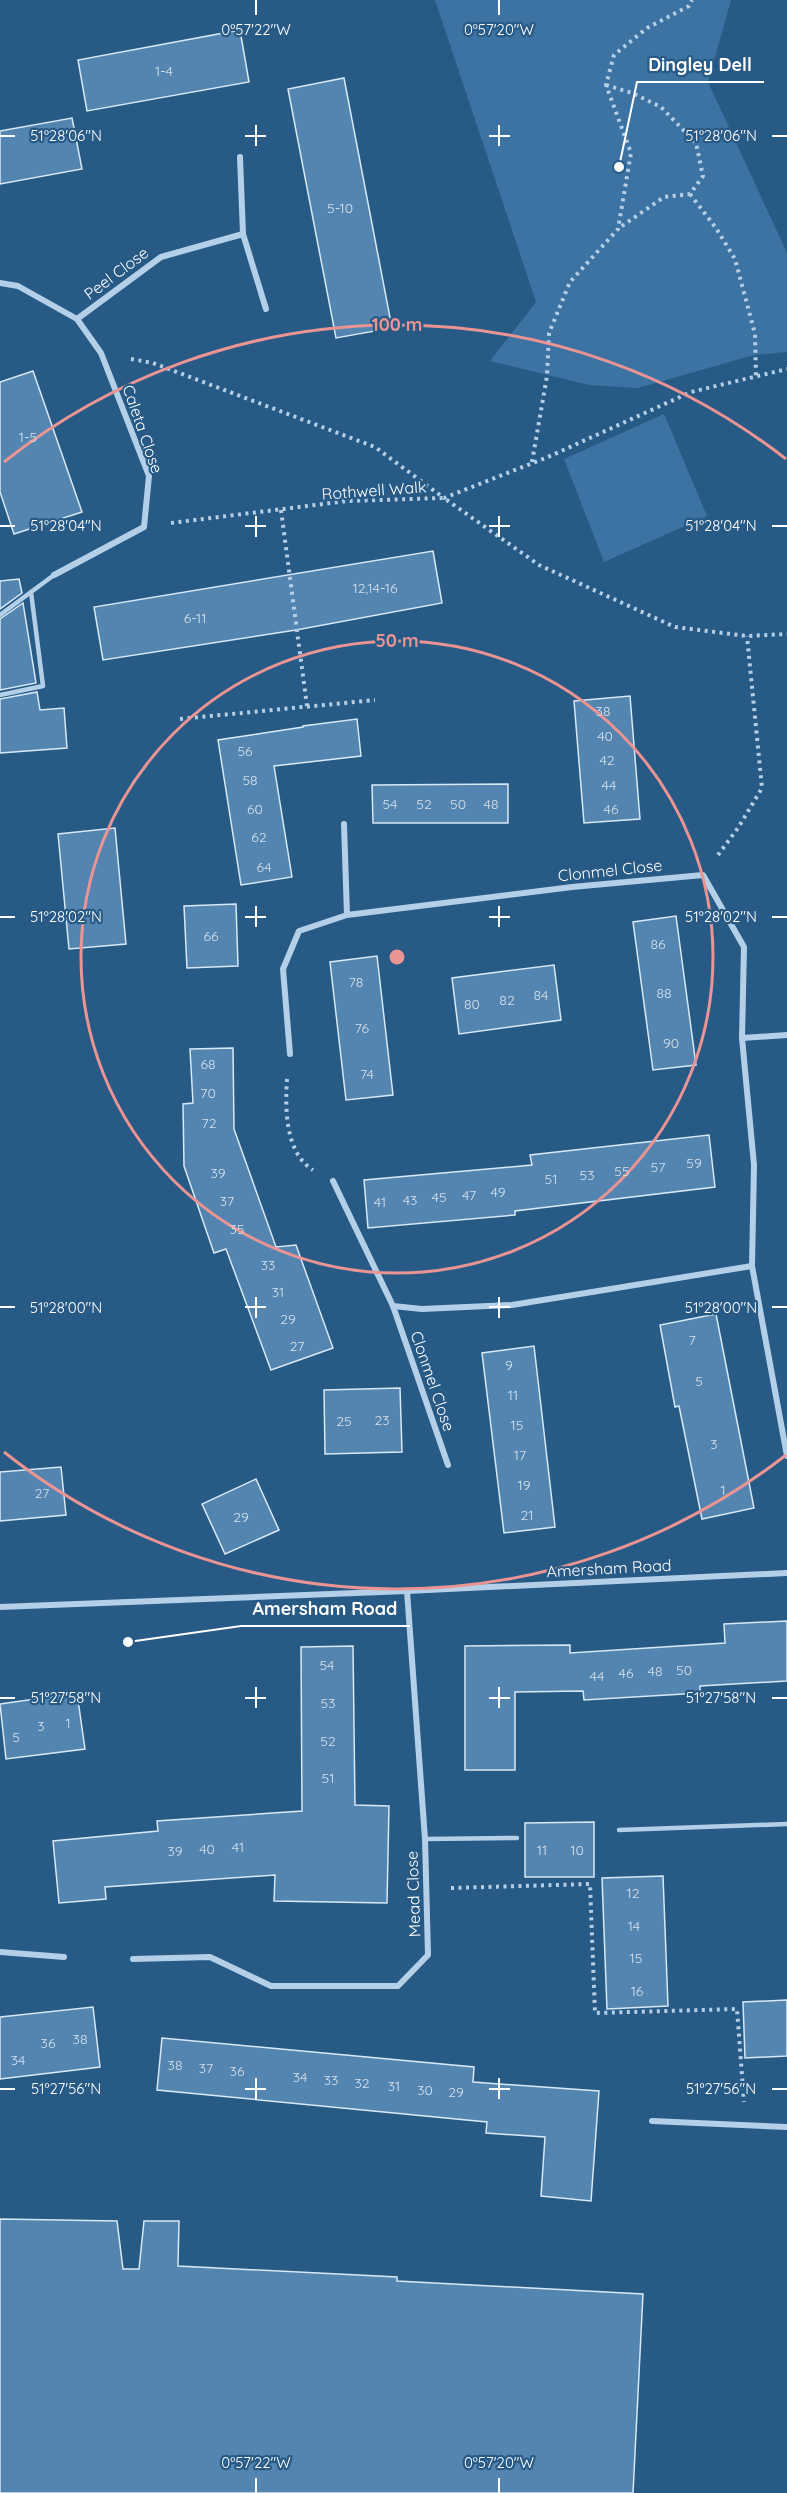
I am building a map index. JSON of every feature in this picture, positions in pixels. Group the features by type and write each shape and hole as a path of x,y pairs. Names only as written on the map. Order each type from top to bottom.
{"street":[{"path":"240,157 243,234 266,309"},
{"name":"Peel Close","path":"77,319 161,257 243,234"},
{"path":"0,283 18,286 77,319"},
{"name":"Caleta Close","path":"77,319 101,353 149,476 144,527"},
{"path":"54,575 144,527"},
{"path":"344,824 347,915"},
{"path":"704,875 744,947 742,1038 754,1165 752,1266 787,1456"},
{"name":"Clonmel Close","path":"290,1054 283,969 299,931 347,915 572,887 704,875"},
{"path":"742,1038 787,1035"},
{"name":"Clonmel Close","path":"333,1181 393,1306 448,1465"},
{"name":"Clonmel Close","path":"393,1306 422,1308 512,1305 752,1266"},
{"name":"Amersham Road","path":"0,1607 787,1573"},
{"name":"Mead Close","path":"133,1959 210,1957 271,1986 398,1986 428,1955 425,1839 407,1591"},
{"path":"0,1952 64,1958"},
{"path":"652,2121 787,2127"}],"lane":[{"path":"0,615 54,575"},
{"path":"0,695 44,686 31,592"},
{"path":"619,1830 787,1824"},
{"path":"425,1839 517,1838"}],"path":[{"path":"618,229 632,153 606,84 614,55 647,28 689,6 692,0"},
{"path":"532,463 547,376 549,333 570,282 618,229 663,197 690,194 703,176 696,143 661,107 606,84"},
{"path":"690,194 716,228 735,259 755,334 756,377"},
{"path":"101,353 153,363 375,447 444,498 532,463 691,392 787,369"},
{"name":"Rothwell Walk","path":"144,527 347,501 444,498 539,565 675,627 747,636 787,634"},
{"path":"281,510 306,706"},
{"path":"704,875 738,828 762,788 747,636"},
{"path":"180,719 375,700"},
{"path":"290,1054 285,1107 286,1122 303,1164 333,1181"},
{"path":"426,1888 590,1884 596,2013 737,2009 746,2126"}],"shaded area":[{"path":"435,0 731,0 708,82 787,253 787,352 754,355 638,388 589,385 490,361 536,302"},
{"path":"664,414 707,516 604,562 564,459"}],"building":[{"path":"240,30 249,82 87,111 78,60"},
{"path":"344,78 392,328 336,338 288,89"},
{"path":"72,118 82,169 0,184 0,131"},
{"path":"33,371 82,512 14,534 0,492 0,382"},
{"path":"433,551 442,603 296,630 103,660 94,607"},
{"path":"19,579 22,593 0,609 0,581"},
{"path":"23,603 36,683 0,690 0,619"},
{"path":"37,692 40,710 64,708 67,748 0,753 0,699"},
{"path":"630,696 640,819 584,823 574,701"},
{"path":"357,719 361,756 274,766 292,877 241,885 218,740"},
{"path":"508,784 508,823 373,823 372,785"},
{"path":"115,828 126,944 69,949 58,834"},
{"path":"236,904 238,966 187,968 184,906"},
{"path":"676,916 696,1065 653,1070 633,922"},
{"path":"377,956 393,1095 346,1100 330,962"},
{"path":"554,965 561,1020 459,1034 452,978"},
{"path":"233,1048 234,1129 276,1247 296,1245 333,1348 271,1370 226,1249 214,1253 184,1166 183,1104 193,1103 190,1049"},
{"path":"709,1135 715,1187 515,1211 515,1215 368,1228 364,1180 532,1165 530,1155"},
{"path":"716,1314 754,1508 702,1519 679,1406 675,1407 660,1325"},
{"path":"534,1346 555,1527 504,1533 482,1353"},
{"path":"400,1388 402,1452 325,1454 324,1390"},
{"path":"61,1467 66,1515 0,1521 0,1472"},
{"path":"256,1479 279,1530 225,1554 202,1504"},
{"path":"787,1621 787,1681 700,1686 700,1693 584,1700 583,1691 515,1692 515,1770 465,1770 465,1646 570,1645 570,1653 725,1643 724,1624"},
{"path":"353,1646 355,1805 389,1806 387,1903 274,1901 275,1875 105,1887 106,1899 59,1903 53,1841 158,1831 157,1821 302,1811 301,1647"},
{"path":"77,1693 85,1749 6,1759 0,1704"},
{"path":"594,1822 594,1877 525,1877 525,1823"},
{"path":"663,1876 668,2006 607,2009 602,1878"},
{"path":"787,2000 787,2056 745,2058 743,2002"},
{"path":"93,2007 100,2067 0,2079 0,2017"},
{"path":"162,2038 474,2067 473,2082 599,2091 591,2201 541,2196 545,2137 486,2133 487,2122 157,2090"},
{"path":"0,2219 117,2221 123,2269 139,2269 144,2221 179,2221 178,2266 397,2277 397,2281 643,2294 633,2493 0,2493"}],"place":[{"name":"Dingley Dell","path":"619,167"},
{"name":"Amersham Road","path":"128,1642"}]}
